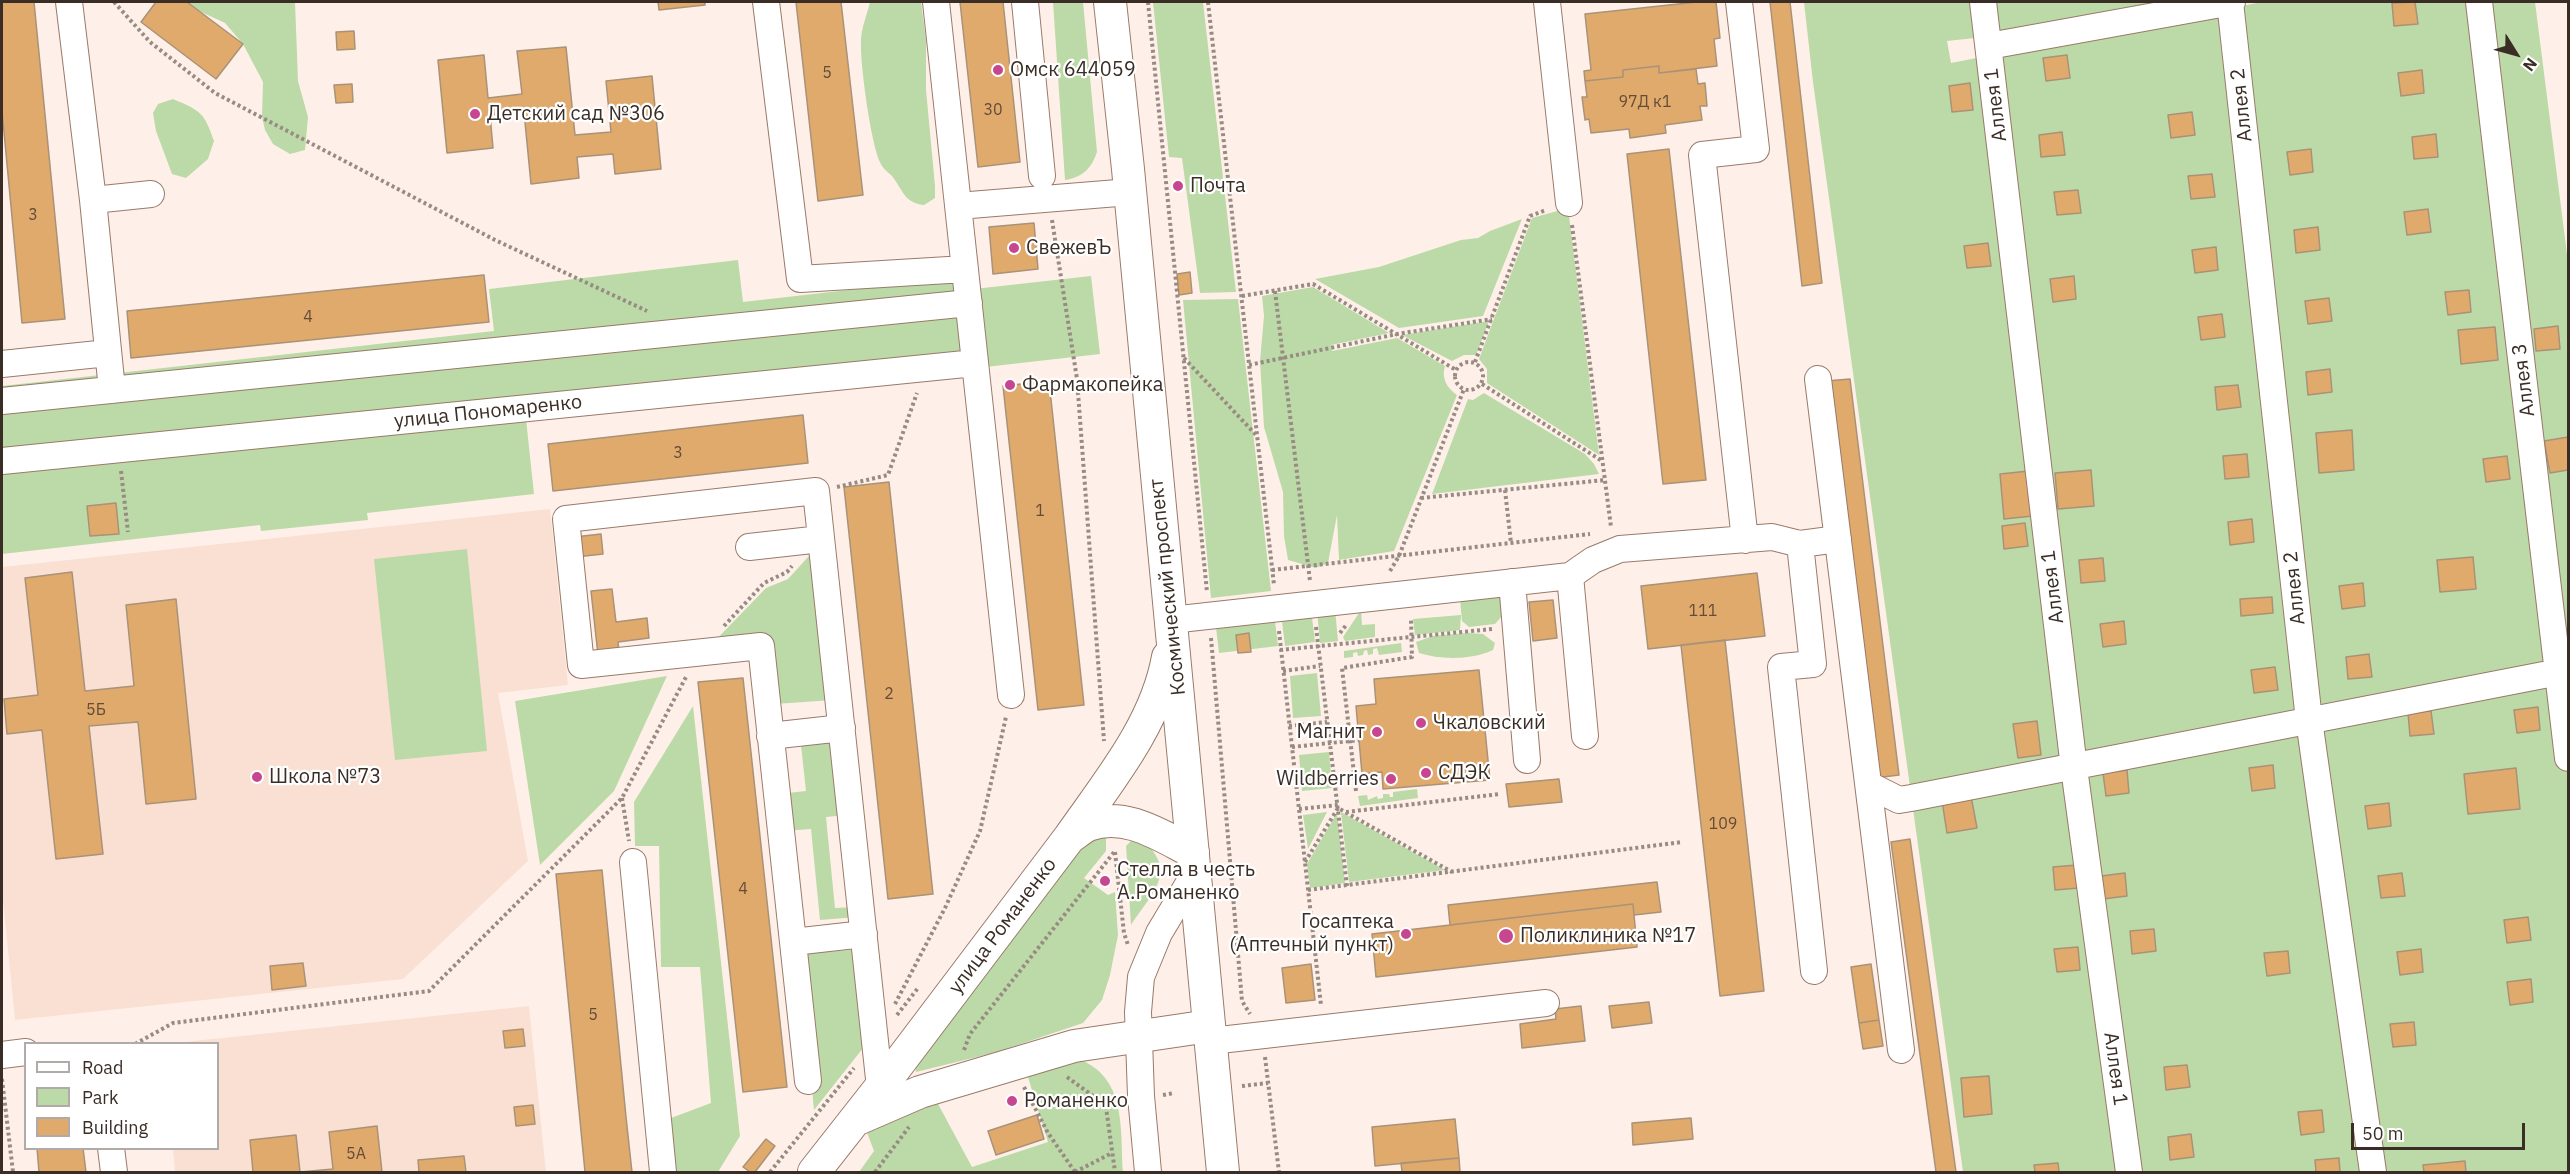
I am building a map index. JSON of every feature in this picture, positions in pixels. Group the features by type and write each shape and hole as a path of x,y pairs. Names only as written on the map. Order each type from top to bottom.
{"main road":[{"name":"Космический проспект","path":"1110,2 1223,1173"},
{"path":"1069,838 1118,768 1149,717 1165,673 1172,626"},
{"name":"улица Романенко","path":"814,1173 1069,838 1089,825 1115,836 1142,826 1194,863"},
{"name":"улица Романенко","path":"854,1120 920,1092 1074,1046 1139,1037 1210,1034"}],"street":[{"path":"69,2 93,200 112,390"},
{"path":"765,2 800,279 965,268"},
{"path":"936,2 1011,695"},
{"path":"1025,2 1045,187"},
{"path":"1547,2 1569,203"},
{"path":"1739,2 1756,148 1702,155 1745,540"},
{"name":"Аллея 1","path":"1983,2 2074,768 2129,1173"},
{"path":"1989,46 2231,2"},
{"name":"Аллея 2","path":"2231,2 2309,720 2373,1173"},
{"name":"Аллея 3","path":"2479,2 2568,758"},
{"path":"958,206 1045,187 1130,192"},
{"path":"93,200 151,194"},
{"path":"2,401 969,303"},
{"path":"2,364 108,353"},
{"name":"улица Пономаренко","path":"2,461 975,363"},
{"path":"1818,379 1902,1050"},
{"path":"808,1081 761,646 581,665 566,519 816,491 819,539 842,728 880,1088"},
{"path":"1172,626 1209,616 1570,576 1593,560 1612,542 1620,549 1772,537 1800,544 1838,539"},
{"path":"749,547 819,539"},
{"path":"1800,544 1813,664 1781,667 1815,971"},
{"path":"1570,576 1585,736"},
{"path":"1512,582 1527,760"},
{"path":"1869,785 1899,800 2074,768 2559,672"},
{"path":"770,736 842,728"},
{"path":"633,862 663,1173"},
{"path":"1148,1173 1141,1096 1139,1037 1142,977 1159,933 1194,863"},
{"path":"793,942 864,934"},
{"path":"1210,1034 1263,1035 1546,1003"},
{"path":"2,1055 24,1052"},
{"path":"111,1150 114,1173"}],"path":[{"path":"114,2 150,42 215,93 495,240 647,311"},
{"path":"1148,2 1209,616 1242,1001 1263,1035 1279,1173"},
{"path":"1208,2 1324,1028"},
{"path":"1045,187 1077,379 1105,746"},
{"path":"1272,570 1511,543 1612,542 1569,203 1530,216 1475,362"},
{"path":"1242,296 1313,284 1456,370"},
{"path":"1275,291 1347,886"},
{"path":"1249,365 1397,334 1493,319"},
{"path":"1183,357 1257,436"},
{"path":"1475,362 1483,370 1482,384 1474,389 1464,389 1455,380 1456,370 1462,363 1475,362"},
{"path":"816,491 888,475 926,368"},
{"path":"1482,384 1603,461"},
{"path":"1366,598 1395,565 1464,389"},
{"path":"1420,498 1605,480"},
{"path":"1505,490 1511,543"},
{"path":"139,1042 173,1023 429,991 622,798 699,652 764,583 787,572 819,539"},
{"path":"1356,791 1342,668 1412,657 1411,620"},
{"path":"1280,650 1515,626"},
{"path":"1283,671 1320,666"},
{"path":"770,1173 876,1041 945,909 980,831 1011,695"},
{"path":"1289,726 1327,722"},
{"path":"1292,747 1359,740"},
{"path":"1345,812 1500,794"},
{"path":"622,798 633,862"},
{"path":"1305,863 1338,806"},
{"path":"1299,809 1338,806 1452,872"},
{"path":"1115,836 1124,933 1142,977"},
{"path":"951,1082 970,1034 1115,836"},
{"path":"1308,890 1682,842"},
{"path":"2,1072 13,1173"},
{"path":"1021,1081 1048,1133 1075,1172 1112,1153"},
{"path":"1238,1086 1268,1083"},
{"path":"1105,1100 1115,1173"},
{"path":"875,1173 911,1124"}],"shaded area":[{"name":"Школа №73","path":"550,509 568,685 498,693 528,861 403,979 15,1020 2,890 2,567"},
{"path":"529,1006 546,1172 175,1172 173,1150 219,1150 219,1042 184,1042"}],"green space":[{"path":"180,2 295,2 298,81 308,117 305,150 290,154 273,144 265,130 262,117 263,82 243,44 225,23"},
{"path":"870,2 921,2 926,40 926,90 935,186 935,198 924,205 908,199 882,166 873,138 861,53 862,32"},
{"path":"1053,2 1083,2 1097,152 1086,171 1077,177 1065,180"},
{"path":"1153,2 1203,2 1236,292 1200,293 1182,158 1169,157"},
{"path":"1804,2 1971,2 1975,38 1947,41 1951,63 2262,2 2535,2 2568,262 2568,1172 1963,1172 1813,82"},
{"path":"1993,2 2173,2 1997,36"},
{"path":"173,99 196,110 204,118 214,141 208,159 186,178 172,174 156,131 153,113 158,104"},
{"path":"1568,208 1599,455 1487,383 1487,369 1479,359 1532,218"},
{"path":"1522,219 1483,316 1399,328 1315,279 1379,267 1461,240 1478,238"},
{"path":"738,260 743,302 954,278 956,291 1091,276 1100,354 526,419 534,494 367,513 368,520 261,531 260,525 2,554 2,386 494,331 489,289"},
{"path":"1313,287 1389,333 1331,345 1332,351 1397,338 1445,366 1446,382 1457,395 1394,551 1339,560 1337,515 1328,563 1316,568 1288,560 1284,536 1283,492 1264,427 1260,361 1264,316 1262,296"},
{"path":"1238,299 1271,591 1211,598 1183,300"},
{"path":"1489,321 1476,355 1464,355 1452,361 1402,335"},
{"path":"1484,393 1585,454 1599,474 1432,494 1468,399 1473,400"},
{"path":"818,546 833,700 775,704 765,640 709,647 766,588 788,579"},
{"path":"467,549 487,751 395,760 374,559"},
{"path":"1489,590 1501,599 1502,616 1495,624 1469,627 1462,621 1460,599"},
{"path":"1311,609 1315,642 1285,646 1281,613"},
{"path":"1335,609 1338,641 1320,643 1317,610"},
{"path":"1361,610 1362,625 1375,624 1375,637 1345,641 1343,637"},
{"path":"1274,613 1278,646 1219,653 1215,619"},
{"path":"1461,615 1460,630 1415,635 1413,619"},
{"path":"1483,634 1495,643 1493,650 1476,656 1456,658 1419,653 1416,642 1433,636"},
{"path":"1401,643 1402,652 1379,655 1377,648 1373,649 1373,654 1368,655 1367,650 1363,655 1358,656 1357,652 1353,653 1353,657 1344,658 1344,651"},
{"path":"1317,673 1321,716 1293,718 1290,676"},
{"path":"667,676 614,791 540,865 515,701"},
{"path":"693,706 740,1136 718,1172 668,1172 663,1121 711,1103 700,967 661,967 659,846 635,846 634,802"},
{"path":"839,731 847,815 826,817 835,908 856,907 857,917 820,920 811,829 784,831 779,794 806,791 800,736"},
{"path":"1329,752 1332,788 1302,791 1299,755"},
{"path":"1417,789 1418,798 1360,806 1358,796 1367,795 1368,800 1377,796 1378,799 1383,798 1383,794 1393,797 1393,792"},
{"path":"1327,812 1308,849 1303,815"},
{"path":"1341,812 1445,870 1349,882"},
{"path":"1337,813 1345,883 1310,888 1307,864"},
{"path":"1106,832 1106,851 1084,878 1108,895 1115,892 1118,935 1102,1000 1083,1023 997,1052 916,1072 915,1066 1073,852"},
{"path":"1137,835 1150,847 1158,859 1160,869 1155,890 1131,925 1126,846"},
{"path":"861,949 871,1038 814,1110 799,954"},
{"path":"1076,1058 1093,1066 1112,1090 1118,1105 1123,1172 859,1172 874,1151 866,1130 937,1102 972,1167 1048,1142 1027,1074"}],"building":[{"path":"2,2 34,2 65,319 22,323 2,111"},
{"path":"156,2 187,2 243,44 216,79 141,22"},
{"path":"658,2 705,2 705,5 659,10"},
{"path":"796,2 841,2 863,195 818,201"},
{"path":"960,2 1003,2 1020,162 978,167"},
{"path":"1716,2 1720,38 1714,39 1717,66 1659,73 1659,66 1623,70 1623,77 1585,81 1584,71 1591,70 1585,14"},
{"path":"1770,2 1790,2 1822,283 1802,286"},
{"path":"2415,2 2418,24 2394,26 2392,3"},
{"path":"354,31 355,49 337,50 336,32"},
{"name":"Детский сад №306","path":"566,47 575,135 611,132 606,81 652,76 661,169 615,174 613,154 577,157 579,178 531,184 524,112 490,115 493,148 447,153 438,60 484,55 488,98 522,94 517,51"},
{"path":"2067,55 2070,78 2046,81 2043,58"},
{"path":"1659,66 1659,73 1696,69 1698,84 1705,83 1707,106 1700,106 1702,120 1665,125 1666,133 1630,138 1629,129 1591,133 1589,119 1585,120 1582,97 1587,97 1585,81 1623,77 1623,70"},
{"path":"2422,70 2424,93 2401,96 2398,73"},
{"path":"1970,83 1973,110 1952,112 1949,86"},
{"path":"352,84 353,102 336,103 334,85"},
{"path":"2192,112 2195,135 2171,138 2168,115"},
{"path":"2062,132 2065,155 2041,157 2039,135"},
{"path":"2436,134 2438,157 2414,159 2412,137"},
{"path":"1669,149 1706,480 1663,484 1627,154"},
{"path":"2311,149 2313,172 2290,175 2287,152"},
{"path":"2212,174 2215,197 2191,199 2188,176"},
{"path":"2078,190 2081,213 2057,215 2054,192"},
{"path":"2428,209 2431,232 2407,235 2404,212"},
{"name":"СвежевЪ","path":"1034,223 1038,269 993,274 989,227"},
{"path":"2318,227 2320,250 2296,253 2294,230"},
{"path":"1988,243 1991,266 1967,268 1964,246"},
{"path":"2216,247 2218,270 2195,273 2192,250"},
{"path":"1190,272 1192,293 1179,295 1177,274"},
{"path":"484,275 489,322 131,358 127,311"},
{"path":"2074,276 2076,299 2053,302 2050,279"},
{"path":"2469,290 2471,312 2448,315 2445,292"},
{"path":"2329,298 2332,321 2308,324 2305,301"},
{"path":"2222,314 2225,337 2201,340 2198,317"},
{"path":"2558,326 2560,349 2536,351 2534,329"},
{"path":"2495,327 2498,360 2461,364 2458,330"},
{"path":"2330,369 2332,392 2308,395 2306,372"},
{"path":"1850,379 1899,775 1875,778 1826,381"},
{"path":"1049,381 1084,705 1038,710 1003,386"},
{"path":"2238,385 2241,407 2217,410 2215,387"},
{"path":"803,415 808,463 553,491 548,444"},
{"path":"2352,430 2354,470 2319,473 2316,433"},
{"path":"2568,437 2568,470 2550,473 2544,441"},
{"path":"2247,454 2249,477 2225,479 2223,456"},
{"path":"2507,456 2510,479 2486,482 2483,459"},
{"path":"2091,470 2094,506 2058,509 2055,473"},
{"path":"2029,471 2033,516 2004,519 2000,474"},
{"path":"889,482 933,894 888,899 844,487"},
{"path":"116,503 119,534 90,536 87,506"},
{"path":"2252,519 2254,542 2230,545 2228,522"},
{"path":"2025,523 2028,546 2004,549 2002,526"},
{"path":"601,534 603,554 576,557 574,537"},
{"path":"2473,557 2476,589 2440,592 2437,560"},
{"path":"2103,558 2105,581 2081,583 2079,560"},
{"path":"72,572 85,691 134,686 126,605 176,599 196,799 146,804 138,722 89,726 103,854 56,859 42,730 7,734 4,699 38,695 25,578"},
{"path":"1757,573 1765,636 1648,649 1641,586"},
{"path":"2363,583 2365,606 2342,609 2339,586"},
{"path":"612,589 616,622 647,618 649,638 618,642 619,652 598,655 591,591"},
{"path":"2272,597 2273,613 2241,616 2240,599"},
{"path":"1553,600 1557,638 1533,641 1529,602"},
{"path":"2124,621 2126,644 2103,647 2100,624"},
{"path":"1249,633 1251,652 1238,653 1236,635"},
{"path":"1725,640 1764,991 1720,996 1681,645"},
{"path":"2369,654 2372,677 2348,679 2346,657"},
{"path":"2275,667 2278,690 2254,693 2251,670"},
{"name":"Чкаловский","path":"1479,670 1490,780 1383,789 1382,772 1362,774 1356,706 1376,704 1374,679"},
{"path":"743,678 787,1087 743,1092 698,682"},
{"path":"2538,707 2540,730 2517,733 2514,710"},
{"path":"2431,711 2434,734 2410,736 2408,713"},
{"path":"2037,721 2041,755 2018,758 2013,724"},
{"path":"2273,765 2275,788 2252,791 2249,768"},
{"path":"2516,768 2520,809 2468,814 2464,774"},
{"path":"2127,770 2129,793 2106,796 2103,773"},
{"path":"1559,779 1562,802 1509,807 1506,784"},
{"path":"1971,796 1977,828 1947,833 1942,801"},
{"path":"2389,803 2391,826 2368,829 2365,806"},
{"path":"1910,839 1956,1172 1936,1172 1891,842"},
{"path":"2077,865 2079,888 2055,890 2053,867"},
{"path":"602,870 632,1172 585,1172 556,874"},
{"path":"2125,873 2127,896 2103,899 2101,876"},
{"path":"2402,873 2405,896 2381,898 2378,876"},
{"path":"1657,882 1661,912 1634,915 1633,904 1450,925 1448,905"},
{"path":"1633,904 1637,947 1376,977 1372,934"},
{"path":"2528,917 2531,940 2507,943 2504,920"},
{"path":"2154,929 2156,951 2132,954 2130,931"},
{"path":"2078,947 2080,970 2057,972 2054,949"},
{"path":"2421,949 2423,972 2400,975 2397,952"},
{"path":"2288,951 2290,973 2267,976 2264,953"},
{"path":"303,963 306,986 272,990 270,966"},
{"path":"1311,964 1315,1000 1286,1003 1282,968"},
{"path":"1871,964 1879,1020 1859,1023 1851,967"},
{"path":"2531,979 2533,1002 2510,1005 2507,982"},
{"path":"1649,1002 1652,1023 1612,1028 1609,1006"},
{"path":"1581,1006 1585,1041 1522,1048 1520,1024 1556,1019 1555,1009"},
{"path":"1879,1020 1883,1046 1863,1049 1859,1023"},
{"path":"2414,1022 2416,1045 2393,1047 2390,1024"},
{"path":"523,1029 525,1046 505,1048 503,1031"},
{"path":"2187,1065 2190,1087 2166,1090 2164,1067"},
{"path":"1989,1076 1992,1114 1964,1117 1961,1078"},
{"path":"533,1105 535,1124 516,1126 514,1107"},
{"path":"2322,1110 2324,1132 2301,1135 2298,1112"},
{"path":"1037,1115 1044,1139 996,1155 988,1131"},
{"path":"1691,1118 1693,1139 1633,1145 1632,1123"},
{"path":"1455,1119 1459,1158 1375,1166 1372,1127"},
{"path":"377,1126 382,1172 300,1172 333,1169 329,1132"},
{"path":"2191,1134 2194,1157 2170,1160 2168,1137"},
{"path":"296,1135 300,1172 253,1172 250,1140"},
{"path":"766,1139 775,1146 755,1172 750,1172 743,1167"},
{"path":"37,1150 83,1150 86,1172 39,1172"},
{"path":"464,1156 466,1172 419,1172 418,1160"},
{"path":"1459,1158 1460,1172 1402,1172 1401,1163"},
{"path":"2339,1158 2340,1172 2316,1172 2315,1160"},
{"path":"2465,1161 2466,1172 2424,1172 2423,1165"},
{"path":"2058,1163 2059,1172 2035,1172 2034,1165"}],"place":[{"name":"Омск 644059","path":"998,70"},
{"name":"Детский сад №306","path":"475,114"},
{"name":"Почта","path":"1178,186"},
{"name":"СвежевЪ","path":"1014,248"},
{"name":"Фармакопейка","path":"1010,385"},
{"name":"Чкаловский","path":"1421,723"},
{"name":"Магнит","path":"1377,732"},
{"name":"СДЭК","path":"1426,773"},
{"name":"Школа №73","path":"257,777"},
{"name":"Wildberries","path":"1391,779"},
{"name":"Стелла в честь А.Романенко","path":"1105,881"},
{"name":"Госаптека (Аптечный пункт)","path":"1406,934"},
{"name":"Поликлиника №17","path":"1506,936"},
{"name":"Романенко","path":"1012,1101"}]}
